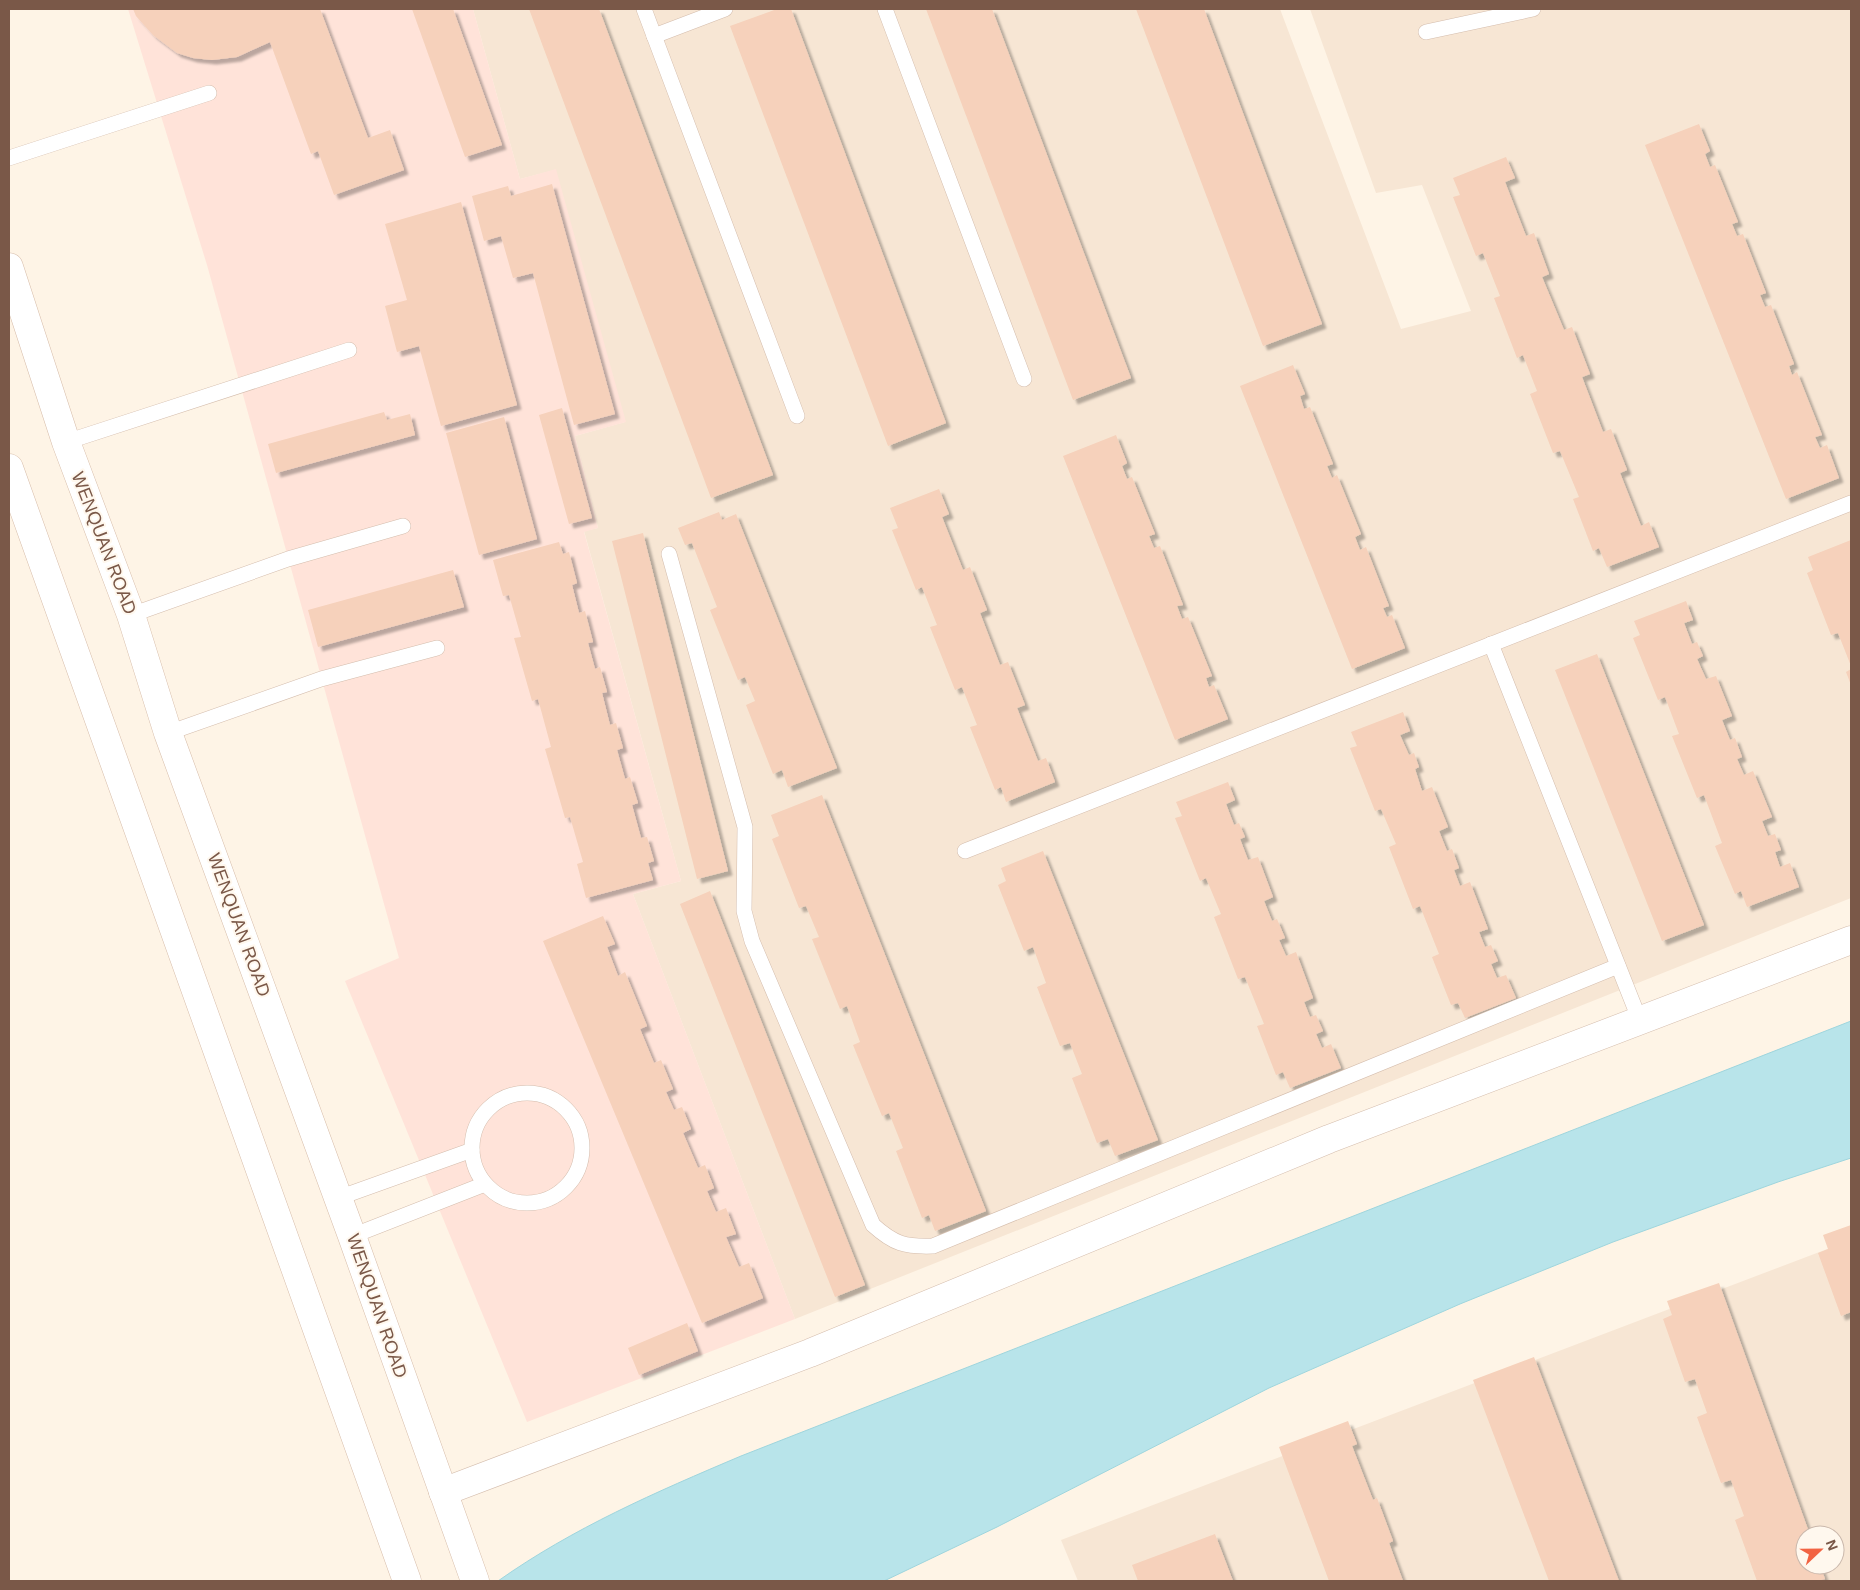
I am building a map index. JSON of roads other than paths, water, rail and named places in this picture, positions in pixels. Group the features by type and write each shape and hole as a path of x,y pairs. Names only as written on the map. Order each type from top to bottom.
{"main road":[{"name":"WENQUAN ROAD","path":"9,267 66,442 131,614 168,733 352,1236 475,1581"},
{"path":"9,468 407,1579"},
{"path":"443,1492 810,1353 1328,1138 1851,940"}],"lane":[{"path":"644,9 797,416"},
{"path":"654,36 725,9"},
{"path":"885,9 1024,379"},
{"path":"1426,32 1532,9"},
{"path":"9,158 209,93"},
{"path":"66,442 349,350"},
{"path":"965,851 1851,503"},
{"path":"131,614 288,559 403,526"},
{"path":"670,554 745,827 744,911 752,941 873,1225 890,1240 912,1247 934,1246 1618,966"},
{"path":"1491,644 1640,1020"},
{"path":"168,733 321,678 437,648"},
{"path":"529,1093 553,1100 572,1116 580,1132 582,1148 580,1165 572,1180 560,1192 546,1200 531,1203 515,1202 500,1196 485,1184 475,1169 472,1150 474,1132 482,1115 495,1102 512,1094 529,1093"},
{"path":"338,1198 472,1150"},
{"path":"352,1236 485,1184"}],"water":[{"path":"1851,1021 1851,1158 1778,1182 1613,1242 1460,1304 1269,1388 997,1527 884,1581 498,1581 556,1544 616,1512 741,1456"}]}
